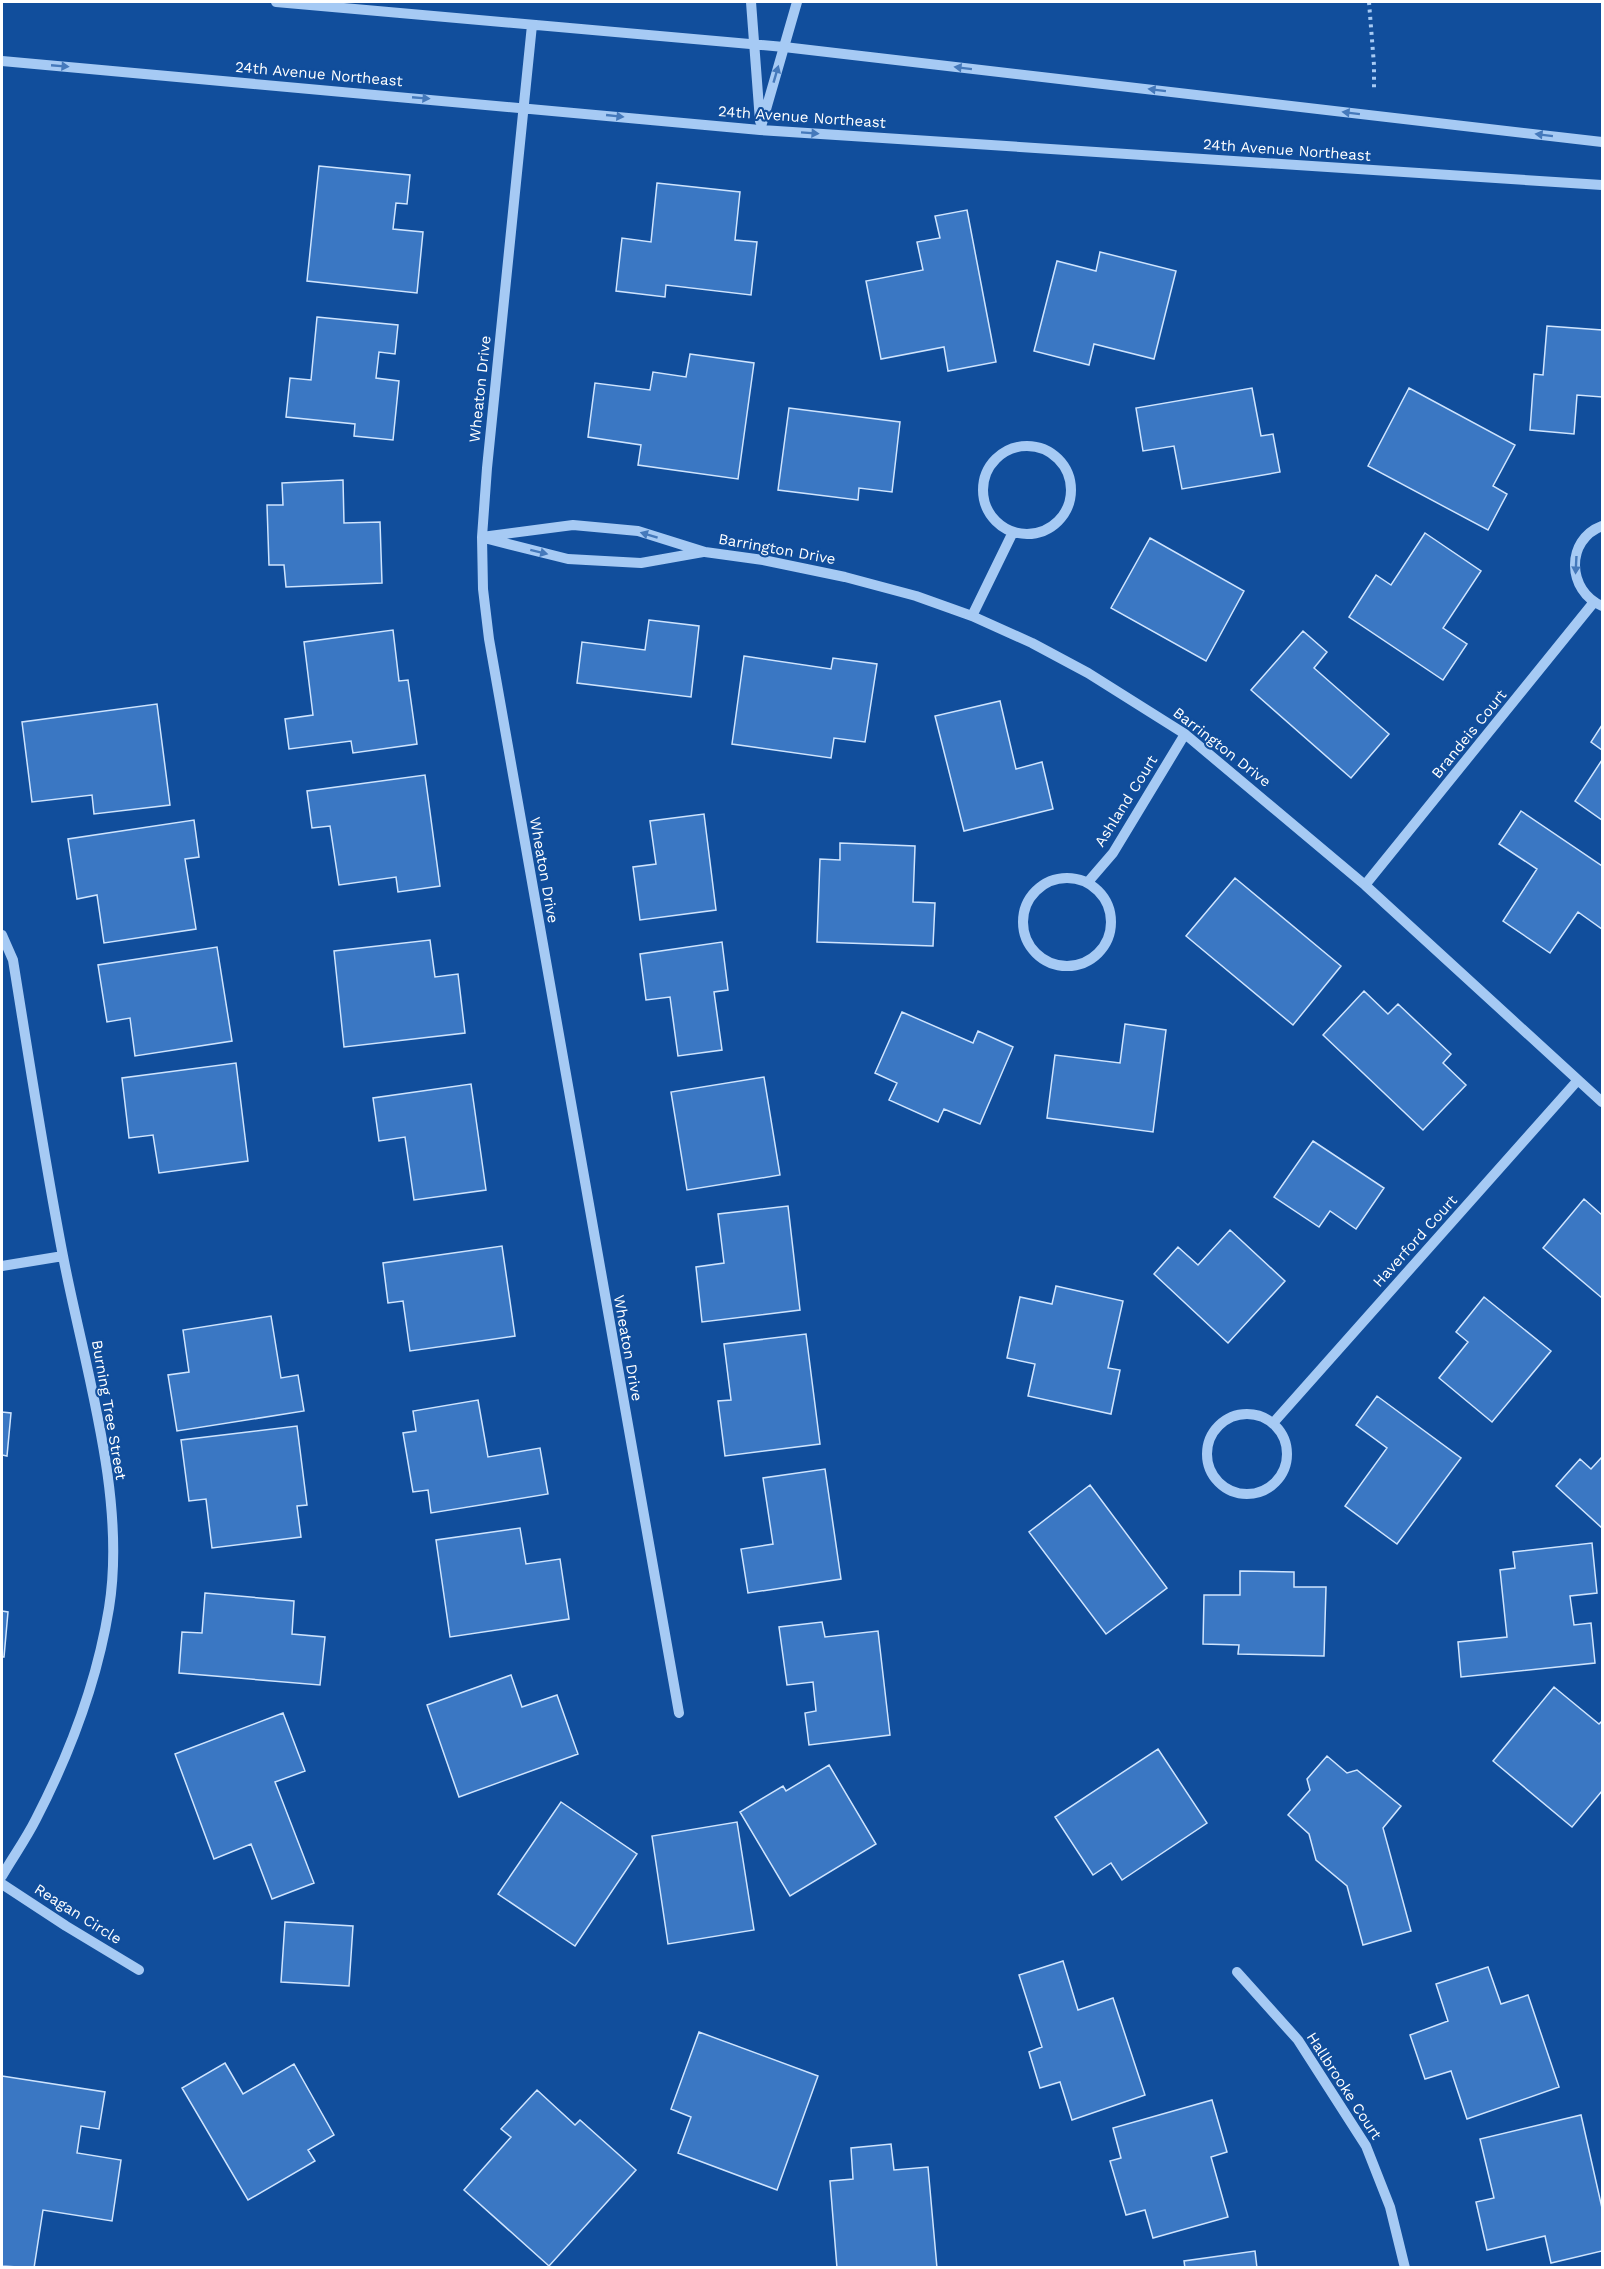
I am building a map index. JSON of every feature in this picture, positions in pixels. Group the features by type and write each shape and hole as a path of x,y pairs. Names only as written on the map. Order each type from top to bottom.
{"street":[{"path":"276,2 783,48 1602,142"},
{"path":"751,2 760,130"},
{"path":"760,130 797,2"},
{"name":"Wheaton Drive","path":"532,25 487,468 482,537 483,589 489,639 679,1713"},
{"name":"24th Avenue Northeast","path":"2,61 760,130 1602,185"},
{"path":"1036,446 1047,449 1061,461 1069,476 1071,500 1064,514 1053,525 1033,534 1013,532 1001,526 991,515 983,499 985,476 999,455 1014,447 1036,446"},
{"name":"Barrington Drive","path":"482,537 573,525 638,531 705,552 763,560 845,577 916,596 972,616 1032,644 1088,673 1185,734 1365,885 1602,1102"},
{"name":"Brandeis Court","path":"1365,885 1598,604 1582,590 1575,575 1574,563 1578,548 1587,535 1602,526"},
{"path":"972,616 1013,532"},
{"name":"Barrington Drive","path":"482,537 568,560 641,563 705,552"},
{"name":"Ashland Court","path":"1088,882 1113,853 1185,734"},
{"path":"1069,877 1088,882 1106,899 1110,909 1110,936 1102,949 1087,962 1070,967 1052,964 1039,957 1031,949 1024,934 1023,913 1032,893 1047,881 1069,877"},
{"name":"Burning Tree Street","path":"2,934 13,960 63,1256 100,1434 113,1529 109,1607 97,1665 82,1716 35,1821 2,1876"},
{"name":"Haverford Court","path":"1274,1422 1578,1080"},
{"path":"2,1266 63,1256"},
{"path":"1236,1414 1258,1414 1274,1422 1285,1438 1288,1453 1288,1462 1279,1480 1264,1491 1250,1495 1234,1493 1220,1485 1208,1466 1207,1449 1214,1431 1224,1420 1236,1414"},
{"name":"Reagan Circle","path":"2,1884 139,1970"},
{"name":"Hallbrooke Court","path":"1237,1972 1298,2040 1366,2146 1390,2207 1405,2268"}],"path":[{"path":"1369,2 1374,65 1373,115"}],"building":[{"path":"319,166 410,175 407,204 396,203 393,229 423,232 417,293 307,281"},
{"path":"657,183 740,192 735,240 757,242 751,295 666,285 665,297 616,291 622,238 651,242"},
{"path":"967,210 996,362 948,371 944,347 881,359 866,281 923,270 917,242 940,238 935,216"},
{"path":"1100,252 1176,271 1154,359 1094,344 1089,365 1034,351 1057,261 1096,271"},
{"path":"317,317 398,325 395,354 379,352 376,378 399,381 393,440 354,436 355,424 286,417 290,378 311,380"},
{"path":"1547,326 1602,330 1602,397 1577,395 1574,434 1530,430 1534,374 1543,375"},
{"path":"690,354 754,363 738,479 638,465 641,445 588,437 595,383 650,390 653,372 686,377"},
{"path":"1252,388 1261,436 1273,434 1280,472 1182,489 1174,446 1143,451 1136,408"},
{"path":"1409,388 1515,445 1493,486 1507,494 1488,530 1368,466"},
{"path":"789,408 900,422 892,492 859,488 858,500 778,490"},
{"path":"343,480 344,523 380,522 382,583 286,587 284,565 269,565 267,505 283,505 282,483"},
{"path":"1425,533 1481,571 1443,628 1467,644 1443,680 1349,617 1376,575 1391,585"},
{"path":"1150,538 1244,591 1206,661 1111,608"},
{"path":"649,620 699,626 691,697 577,683 582,642 645,650"},
{"path":"393,630 399,681 408,680 417,744 353,753 351,741 289,749 285,719 313,715 304,642"},
{"path":"1303,631 1327,652 1314,668 1389,734 1351,778 1251,690"},
{"path":"744,656 831,669 833,658 877,664 865,742 834,738 831,758 732,744"},
{"path":"1000,701 1016,769 1042,762 1053,809 964,831 935,716"},
{"path":"157,704 170,805 94,814 92,795 32,802 22,722"},
{"path":"1602,725 1602,750 1591,742"},
{"path":"1602,760 1602,820 1575,801"},
{"path":"425,775 440,886 398,892 396,877 339,885 330,826 312,828 307,791"},
{"path":"1521,811 1602,866 1602,929 1578,912 1550,953 1503,921 1537,869 1499,844"},
{"path":"704,814 716,910 640,920 633,867 656,864 650,821"},
{"path":"194,820 199,857 185,859 196,929 104,943 97,895 77,899 68,839"},
{"path":"840,843 915,846 913,902 935,903 933,946 817,942 820,859 840,860"},
{"path":"1235,878 1341,966 1293,1025 1186,936"},
{"path":"430,940 435,977 458,974 465,1033 344,1047 334,951"},
{"path":"722,942 728,990 714,992 722,1050 678,1056 670,997 646,1000 640,954"},
{"path":"217,947 232,1041 135,1056 130,1018 107,1022 98,965"},
{"path":"1364,991 1388,1014 1398,1004 1451,1054 1443,1063 1466,1085 1423,1130 1323,1035"},
{"path":"902,1012 973,1043 978,1031 1013,1047 980,1124 944,1109 938,1122 889,1100 897,1083 875,1073"},
{"path":"1125,1024 1166,1030 1153,1132 1047,1118 1055,1055 1120,1063"},
{"path":"236,1063 248,1161 159,1173 153,1135 129,1138 122,1078"},
{"path":"764,1077 780,1175 687,1190 671,1092"},
{"path":"471,1084 486,1190 414,1200 405,1137 379,1141 373,1098"},
{"path":"1313,1141 1384,1188 1356,1229 1330,1211 1319,1227 1274,1197"},
{"path":"1584,1199 1602,1215 1602,1298 1543,1248"},
{"path":"788,1206 800,1310 702,1322 696,1267 724,1263 718,1214"},
{"path":"1230,1230 1285,1281 1228,1343 1154,1274 1178,1247 1198,1265"},
{"path":"502,1246 515,1336 410,1351 403,1301 388,1303 383,1263"},
{"path":"1056,1286 1123,1301 1108,1368 1120,1370 1111,1414 1028,1396 1035,1364 1007,1358 1020,1297 1052,1304"},
{"path":"1484,1297 1551,1351 1492,1422 1439,1378 1468,1342 1456,1332"},
{"path":"271,1316 281,1378 298,1375 304,1411 177,1431 168,1375 189,1372 183,1330"},
{"path":"806,1334 820,1444 725,1456 718,1401 731,1400 724,1344"},
{"path":"1377,1396 1461,1458 1397,1544 1345,1506 1387,1448 1356,1425"},
{"path":"478,1400 488,1457 540,1448 548,1494 431,1513 428,1490 413,1492 403,1433 416,1431 413,1411"},
{"path":"2,1412 11,1413 7,1456 2,1455"},
{"path":"297,1426 307,1505 297,1506 301,1537 212,1548 206,1499 189,1501 181,1440"},
{"path":"1602,1457 1602,1528 1556,1486 1580,1459 1591,1469"},
{"path":"825,1469 841,1579 748,1593 741,1549 773,1544 763,1478"},
{"path":"1090,1485 1167,1588 1106,1634 1029,1532"},
{"path":"520,1528 526,1564 560,1559 569,1619 450,1637 436,1540"},
{"path":"1592,1543 1597,1593 1570,1596 1574,1625 1591,1623 1595,1663 1461,1677 1458,1642 1507,1637 1500,1570 1515,1568 1513,1552"},
{"path":"1240,1571 1294,1572 1294,1587 1326,1587 1324,1656 1238,1654 1239,1645 1203,1644 1204,1595 1240,1595"},
{"path":"205,1593 294,1601 292,1634 325,1637 320,1685 179,1673 182,1632 202,1633"},
{"path":"2,1611 8,1612 4,1657 2,1657"},
{"path":"822,1622 825,1637 878,1631 890,1735 809,1745 805,1713 816,1711 813,1682 787,1685 779,1627"},
{"path":"511,1675 522,1707 557,1695 578,1754 459,1797 427,1705"},
{"path":"1554,1687 1599,1724 1602,1721 1602,1791 1572,1827 1493,1761"},
{"path":"283,1713 305,1771 275,1782 314,1883 272,1899 251,1844 214,1859 175,1754"},
{"path":"1158,1749 1207,1823 1122,1880 1111,1863 1093,1875 1055,1817"},
{"path":"1327,1756 1347,1773 1357,1770 1401,1806 1383,1828 1411,1931 1363,1945 1347,1886 1316,1860 1309,1834 1288,1815 1310,1790 1307,1779"},
{"path":"829,1765 876,1844 790,1896 740,1812 783,1786 786,1791"},
{"path":"561,1802 637,1854 575,1946 498,1894"},
{"path":"737,1822 754,1930 668,1944 652,1836"},
{"path":"285,1922 353,1926 349,1986 281,1982"},
{"path":"1063,1961 1078,2010 1113,1998 1145,2095 1072,2120 1060,2082 1040,2088 1029,2052 1042,2047 1019,1975"},
{"path":"1488,1967 1501,2004 1528,1995 1559,2087 1467,2119 1451,2071 1425,2079 1410,2035 1448,2021 1436,1984"},
{"path":"699,2032 818,2076 777,2190 678,2153 691,2117 671,2109"},
{"path":"225,2063 243,2094 294,2064 334,2135 308,2150 315,2161 248,2200 182,2088"},
{"path":"2,2076 105,2092 99,2129 81,2126 77,2153 121,2160 112,2221 43,2210 34,2268 2,2266"},
{"path":"537,2090 575,2125 580,2120 636,2170 549,2266 464,2190 511,2137 501,2129"},
{"path":"1212,2100 1227,2152 1211,2157 1228,2217 1153,2238 1145,2210 1126,2215 1110,2161 1121,2158 1113,2128"},
{"path":"1581,2115 1602,2208 1602,2251 1551,2263 1545,2236 1487,2250 1476,2202 1494,2198 1480,2139"},
{"path":"891,2144 894,2170 928,2167 937,2268 837,2268 830,2181 853,2179 851,2148"},
{"path":"1255,2251 1257,2268 1185,2268 1184,2261"}]}
